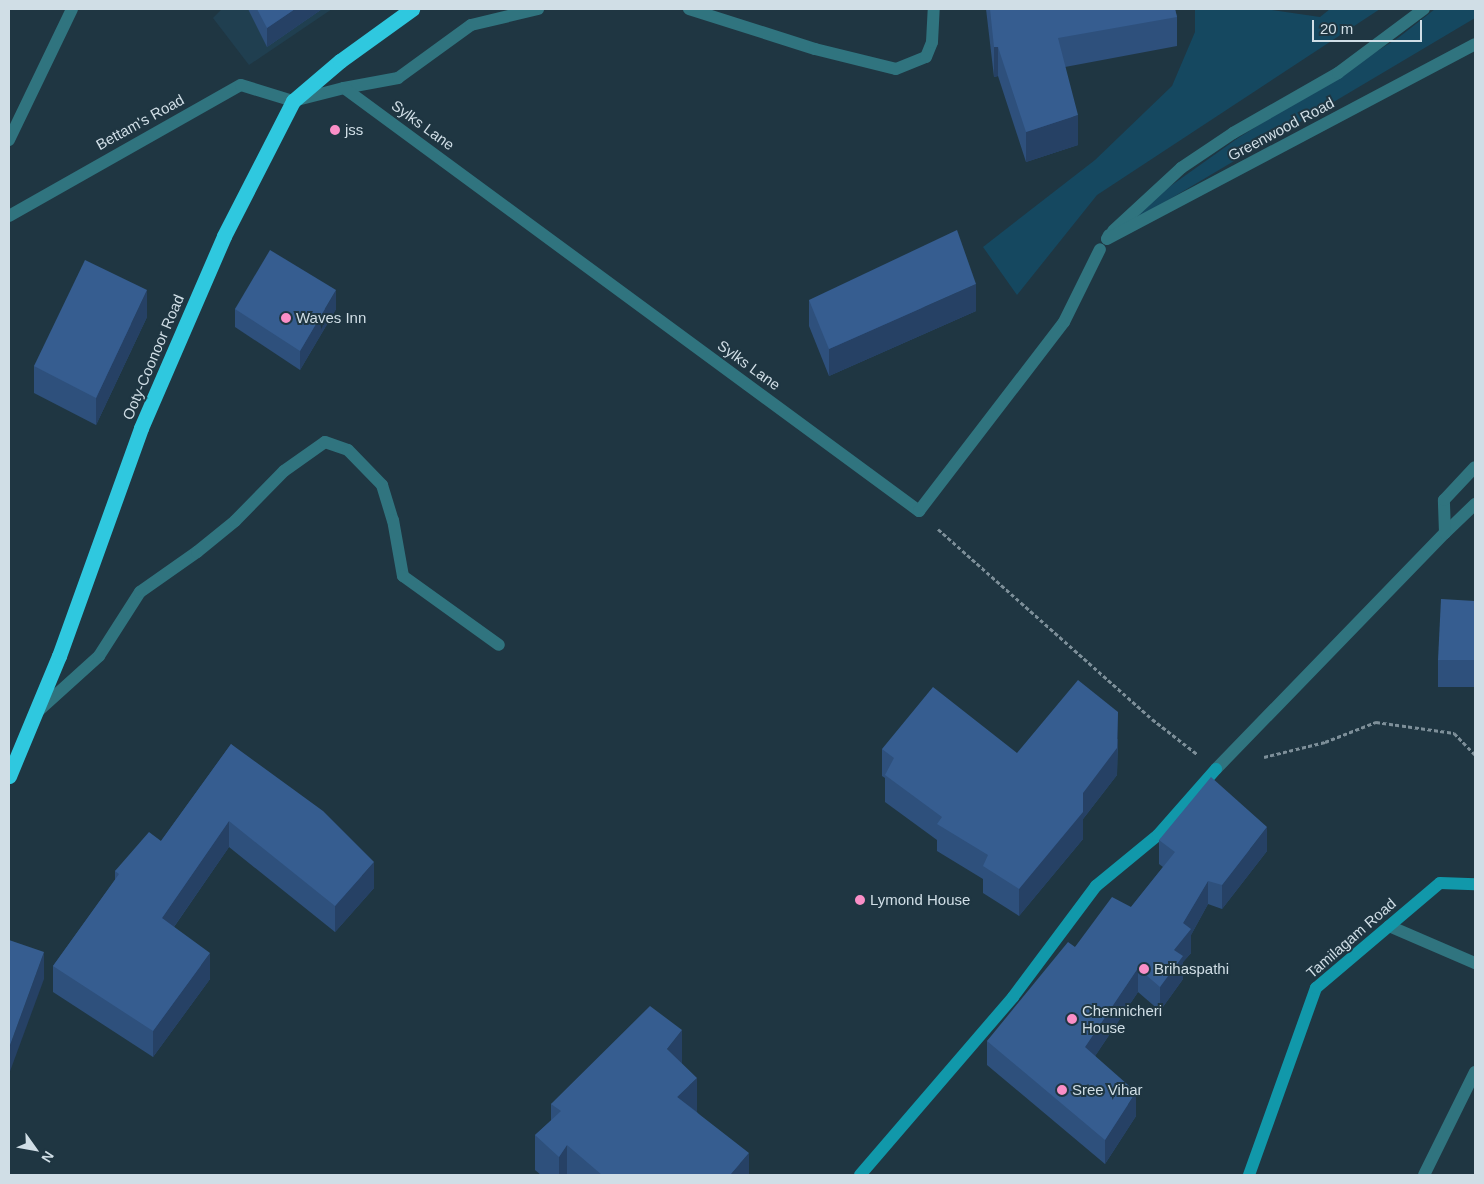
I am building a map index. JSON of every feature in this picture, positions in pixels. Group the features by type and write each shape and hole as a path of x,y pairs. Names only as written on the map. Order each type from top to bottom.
{"highway":[{"name":"Ooty-Coonoor Road","path":"9,776 59,656 141,428 224,236 293,101 340,61 412,9"}],"street":[{"path":"9,140 72,9"},
{"path":"293,101 344,88 398,78 471,24 538,9"},
{"path":"689,9 815,50 896,69 926,57 932,42 934,9"},
{"path":"919,512 1064,322 1109,235 1181,168 1233,133 1338,72 1424,9"},
{"name":"Greenwood Road","path":"1109,235 1107,239 1475,44"},
{"name":"Bettam's Road","path":"9,216 241,85 293,101"},
{"name":"Sylks Lane","path":"344,88 919,512"},
{"path":"34,715 99,656 140,592 197,552 235,520 284,471 325,442 348,450 382,485 393,520 403,576 499,645"},
{"path":"1445,533 1444,500 1475,467"},
{"path":"860,1175 1013,997 1096,886 1158,834 1216,769 1475,504"},
{"name":"Tamilagam Road","path":"1249,1175 1316,988 1440,883 1475,884"},
{"path":"1389,926 1475,963"},
{"path":"1424,1175 1475,1072"}],"path":[{"path":"919,512 1145,713 1216,769"},
{"path":"1262,758 1325,742 1376,722 1454,733 1475,755"}],"shaded area":[{"path":"222,9 332,9 249,65 213,18"},
{"path":"1195,9 1264,9 1320,17 1330,9 1380,9 1097,195 1017,295 983,247 1095,160 1172,86 1195,32"},
{"path":"1435,9 1475,9 1475,18 1138,218 1141,207 1238,138 1398,38"}],"building":[{"path":"257,9 295,9 267,28"},
{"path":"990,9 1175,9 1177,17 1058,38 1078,115 1026,132 998,47 994,47"},
{"path":"957,230 976,284 829,349 809,300"},
{"name":"Waves Inn","path":"270,250 336,290 300,351 235,309"},
{"path":"85,260 147,290 96,398 34,366"},
{"path":"1441,599 1475,601 1475,660 1438,660"},
{"path":"1078,680 1118,712 1117,748 1083,793 1083,812 1019,889 983,866 988,855 937,824 942,817 885,775 894,758 882,749 933,687 1017,753"},
{"path":"231,744 323,811 374,862 335,906 229,821 162,918 210,953 153,1031 53,966 119,874 115,871 149,832 161,841"},
{"path":"1211,777 1267,827 1222,885 1208,881 1183,923 1191,929 1174,950 1183,956 1160,987 1138,968 1085,1047 1136,1092 1105,1140 987,1041 1068,942 1075,947 1112,897 1131,907 1175,852 1159,840"},
{"path":"9,940 44,952 9,1048"},
{"path":"650,1006 682,1030 667,1049 697,1078 677,1097 749,1153 730,1175 602,1175 567,1145 559,1157 535,1135 561,1111 551,1104"}],"place":[{"name":"jss","path":"335,130"},
{"name":"Waves Inn","path":"286,318"},
{"name":"Lymond House","path":"860,900"},
{"name":"Brihaspathi","path":"1144,969"},
{"name":"Chennicheri House","path":"1072,1019"},
{"name":"Sree Vihar","path":"1062,1090"}]}
